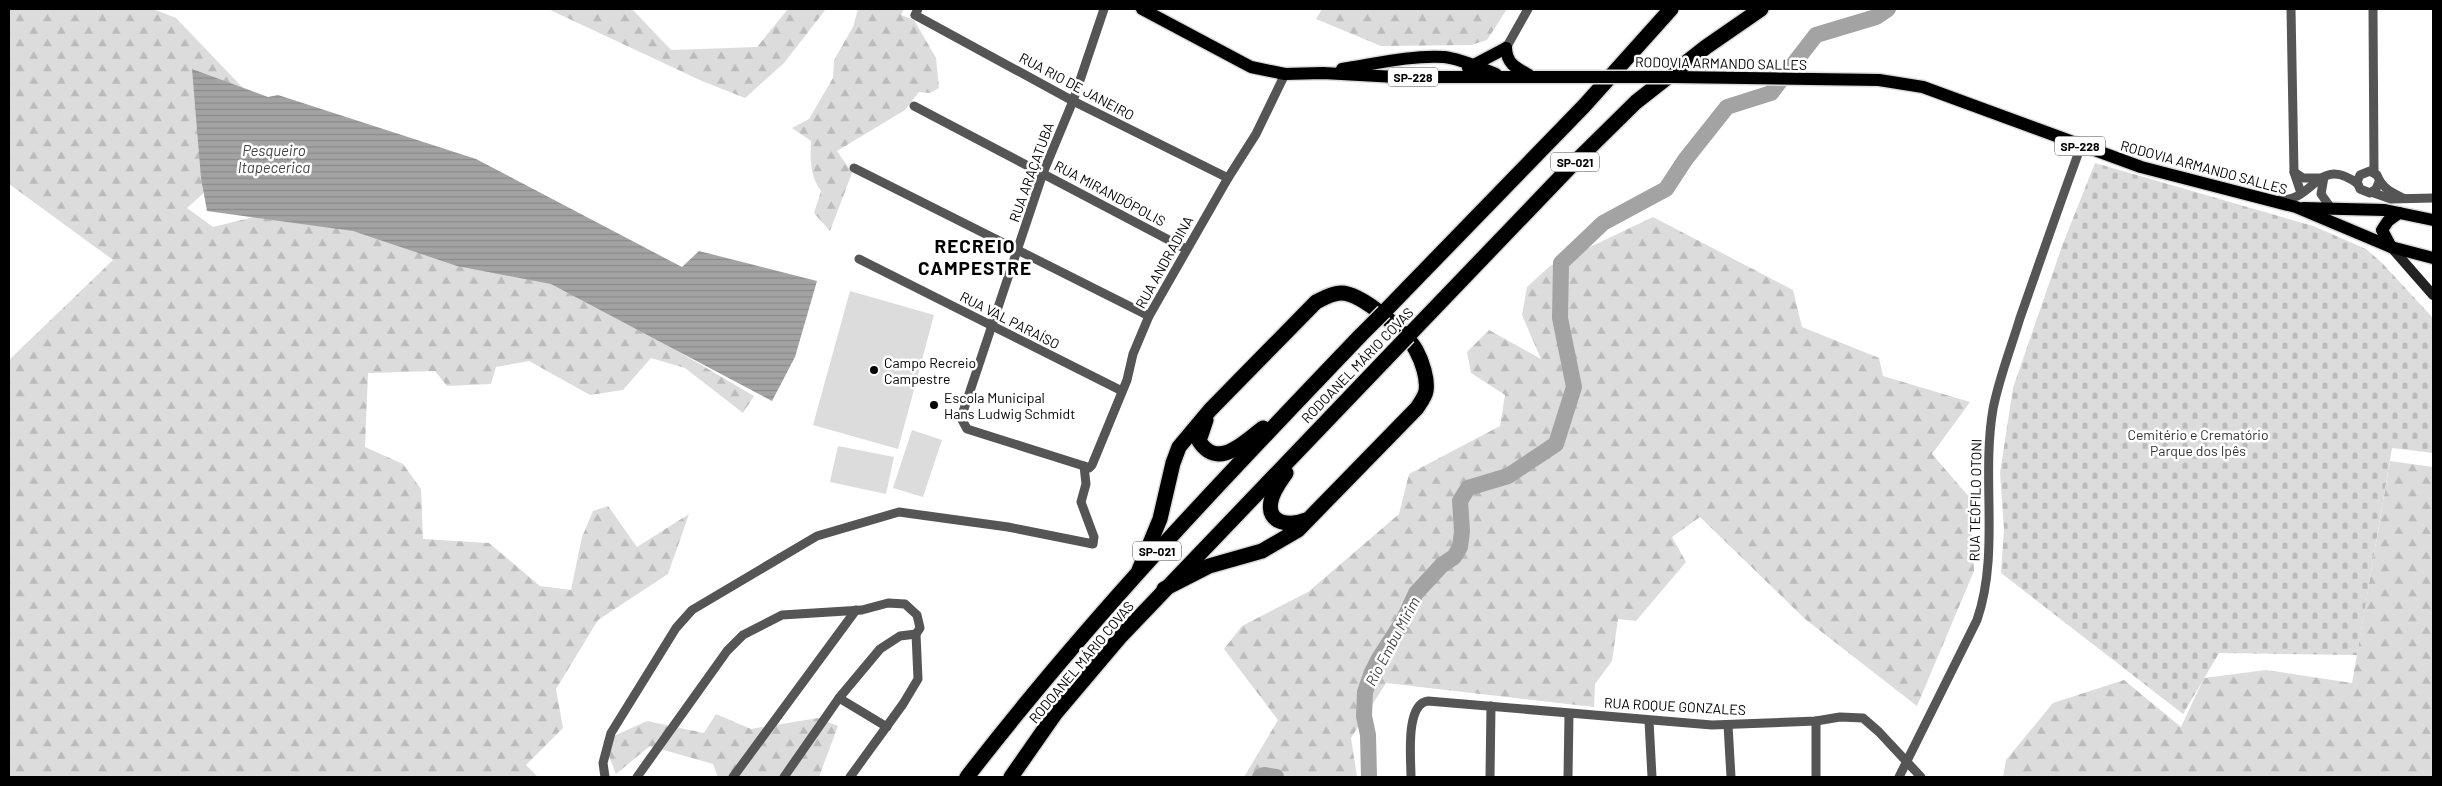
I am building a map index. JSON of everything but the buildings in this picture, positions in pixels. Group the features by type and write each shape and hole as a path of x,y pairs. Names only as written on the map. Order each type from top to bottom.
{"highway":[{"name":"RODOANEL MÁRIO COVAS","path":"967,777 1058,662 1139,570 1361,335 1584,106 1671,9"},
{"name":"RODOANEL MÁRIO COVAS","path":"1011,777 1070,695 1164,589 1572,165 1636,102 1706,47 1761,9"},
{"path":"1139,570 1160,518 1173,463 1179,447 1210,410 1306,311 1327,296 1341,293 1349,294 1373,306 1416,349 1426,382 1426,392 1417,408 1298,530 1273,546 1209,566 1164,589"},
{"path":"1210,410 1200,432 1199,441 1212,454 1222,454 1234,449 1292,407"},
{"path":"1310,438 1274,490 1270,502 1271,511 1275,519 1284,524 1295,524 1310,519"}],"main road":[{"name":"RODOVIA ARMANDO SALLES","path":"1142,9 1246,64 1286,74 1323,73 1396,78 1531,76 1899,82 1923,87 2081,146 2177,178 2296,207 2391,247 2433,258"},
{"path":"1454,77 1506,48"},
{"path":"1454,77 1480,74 1492,66 1506,48"},
{"path":"1506,48 1506,59 1531,76"},
{"path":"1323,73 1395,60 1444,57 1473,65 1492,66 1507,77"},
{"name":"RODOVIA ARMANDO SALLES","path":"2296,207 2380,210 2433,220"},
{"path":"2391,247 2382,230 2388,221 2399,213"}],"street":[{"name":"RUA ARAÇATUBA","path":"1084,466 968,429 961,418 1043,173 1073,101 1104,9"},
{"path":"1506,48 1528,9"},
{"path":"2291,9 2294,172 2301,193"},
{"path":"2373,9 2374,173 2379,182 2392,193 2403,198"},
{"name":"RUA RIO DE JANEIRO","path":"916,12 1073,101 1228,178"},
{"name":"RUA ANDRADINA","path":"1084,466 1088,468 1092,465 1127,380 1133,354 1149,316 1186,249 1256,134 1286,74"},
{"name":"RUA MIRANDÓPOLIS","path":"914,106 1186,249"},
{"name":"RUA TEÓFILO OTONI","path":"1899,777 1977,620 1984,600 1988,577 1988,447 1993,408 2040,259 2081,146"},
{"path":"854,168 1149,316"},
{"path":"2359,180 2366,171 2374,173"},
{"path":"2294,172 2303,178 2324,177"},
{"path":"2267,200 2286,200 2301,193 2324,177 2338,172 2359,180"},
{"path":"2324,177 2321,194 2331,208"},
{"path":"2359,180 2363,191 2371,192 2379,197 2391,199 2433,198"},
{"path":"2371,192 2376,189 2379,182"},
{"path":"2391,247 2433,295"},
{"name":"RUA VAL PARAÍSO","path":"859,259 1122,391"},
{"path":"605,777 603,763 611,733 676,628 692,610 817,536 899,512 1008,527 1093,544 1094,537 1081,502 1086,484 1084,466"},
{"path":"637,777 727,651 743,635 782,615 856,610 888,603 904,604 916,616 920,628 916,634 918,679 887,727 850,777"},
{"path":"733,777 856,610"},
{"path":"784,777 839,698 880,649 900,636 916,634"},
{"path":"839,698 887,727"},
{"name":"RUA ROQUE GONZALES","path":"1411,777 1412,724 1416,710 1423,702 1490,706 1649,721 1728,725 1816,721 1840,717 1863,718 1921,777"},
{"path":"1490,706 1490,777"},
{"path":"1568,777 1569,714"},
{"path":"1649,721 1652,777"},
{"path":"1816,721 1816,777"},
{"path":"1728,725 1731,777"}],"green space":[{"path":"9,9 153,9 176,18 244,89 217,181 187,208 213,227 294,207 467,254 616,307 645,332 754,396 743,413 685,368 651,358 623,390 590,395 529,361 496,367 491,384 447,386 435,371 368,373 365,447 403,464 421,489 423,539 489,543 540,586 571,590 582,537 593,511 608,506 637,547 689,514 668,574 598,620 556,689 563,728 526,765 538,777 9,777 9,360 113,260 9,184"},
{"path":"548,9 632,9 671,50 757,47 788,9 826,9 784,63 745,98 702,81"},
{"path":"858,9 904,9 901,15 914,20 936,58 939,88 930,93 919,92 905,110 837,151 852,173 830,231 814,213 821,191 815,180 812,168 811,141 792,128 809,119 833,78 834,60 853,27"},
{"path":"1322,9 1507,9 1487,40 1471,45 1381,46 1316,19"},
{"name":"Cemitério e Crematório Parque dos Ipês","path":"2095,163 2313,226 2366,249 2382,263 2433,318 2433,453 2392,448 2357,655 2219,653 2183,714 2001,573 2004,529 2000,473 2013,388 2062,246"},
{"path":"1653,217 1793,290 1802,327 1879,358 1883,376 1970,402 1932,454 1970,498 1974,571 1917,706 1805,619 1700,517 1672,537 1686,562 1636,621 1618,619 1612,661 1595,684 1594,707 1386,683 1351,738 1357,777 1244,777 1278,720 1224,649 1242,626 1308,592 1399,514 1409,474 1500,426 1505,395 1471,373 1467,352 1489,330 1541,359 1522,315 1527,287 1550,266"},
{"name":"Campo Recreio Campestre","path":"850,291 934,315 898,449 813,425"},
{"path":"912,430 942,440 923,497 893,488"},
{"path":"838,446 894,457 886,494 830,482"},
{"path":"2390,461 2433,467 2433,777 2003,777 2006,760 2053,703 2124,680 2181,727 2204,678 2266,670 2352,683"},
{"path":"716,714 751,729 818,718 838,726 819,777 718,777 713,764 650,746 616,774 603,741 647,721 704,733"}],"water":[{"name":"Pesqueiro Itapecerica","path":"192,69 268,97 278,95 476,159 682,267 699,251 817,281 795,357 772,401 551,284 457,266 353,231 207,211 201,178"}],"waterway":[{"name":"Rio Embu Mirim","path":"1369,777 1368,735 1364,716 1365,692 1378,660 1403,621 1416,593 1442,565 1454,557 1460,547 1462,531 1460,501 1468,488 1508,476 1556,444 1574,387 1560,318 1561,263 1603,223 1666,189 1685,160 1727,107 1771,93 1816,35 1876,17 1888,9"},
{"name":"Rio Embu Mirim","path":"1260,777 1264,775 1276,777"}],"place":[{"name":"Campo Recreio Campestre","path":"874,370"},
{"name":"Escola Municipal Hans Ludwig Schmidt","path":"934,405"}],"district":[{"name":"RECREIO CAMPESTRE","path":"975,256"}]}
